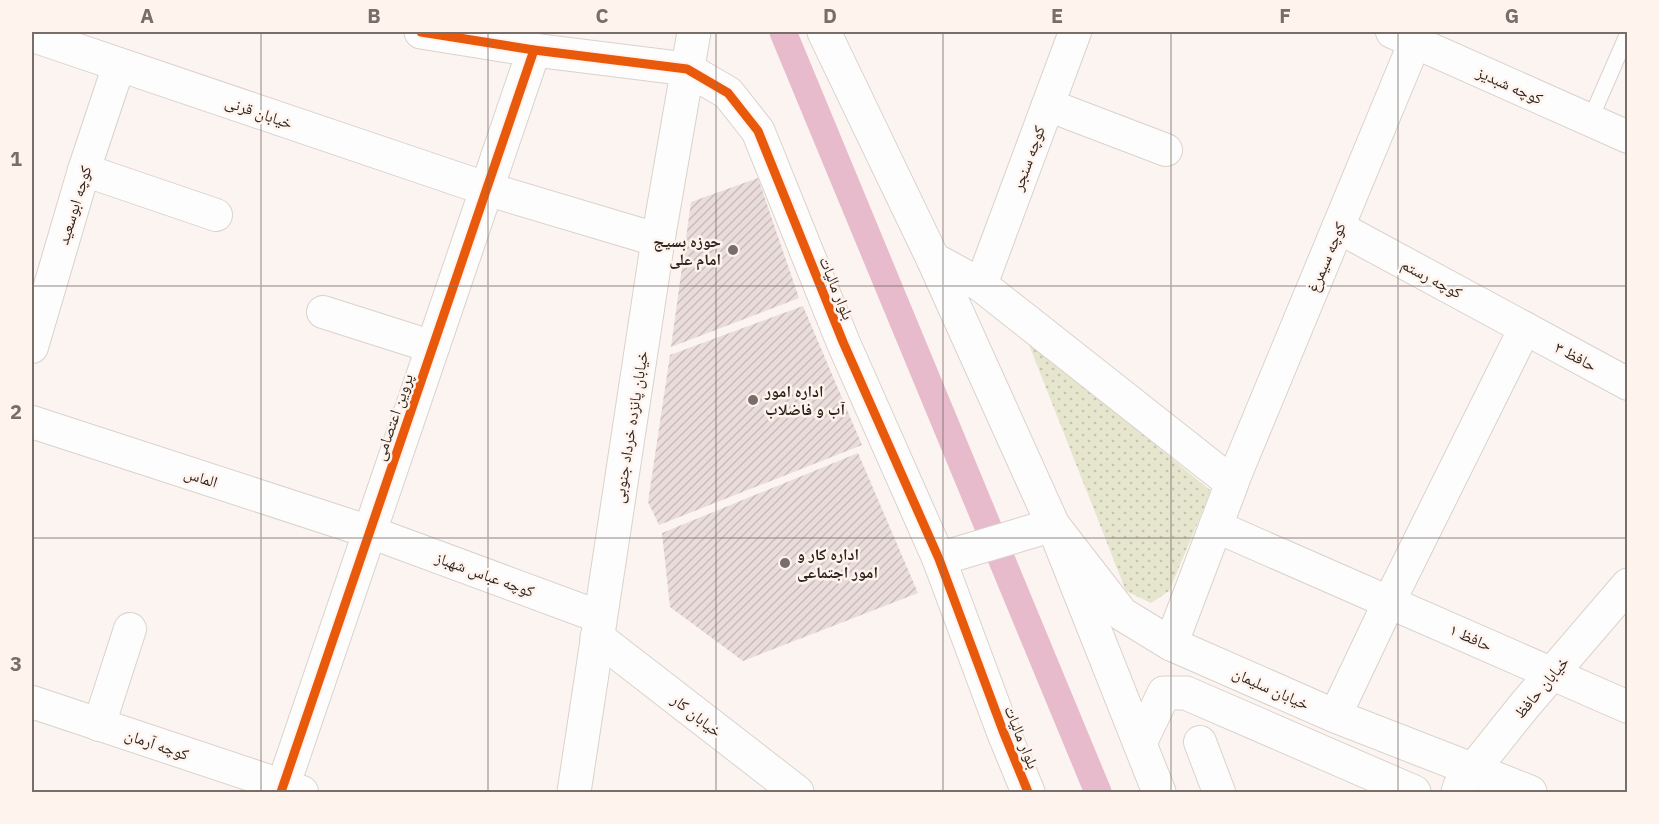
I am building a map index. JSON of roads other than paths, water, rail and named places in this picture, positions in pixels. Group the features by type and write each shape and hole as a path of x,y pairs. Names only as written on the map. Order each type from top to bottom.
{"street":[{"name":"بلوار مالیات","path":"421,32 534,50 690,54 728,93 758,131 843,342 939,559 1003,732 1028,792"},
{"path":"824,32 933,259 1053,525 1159,792"},
{"name":"کوچه سنجر","path":"981,285 1075,32"},
{"name":"خیابان قرنی","path":"32,35 487,189 658,240"},
{"name":"کوچه شبدیز","path":"1409,35 1628,137"},
{"name":"کوچه سیمرغ","path":"1232,483 1338,227 1409,35"},
{"name":"پروین اعتصامی","path":"288,790 370,532 534,50"},
{"name":"خیابان پانزده خرداد جنوبی","path":"574,792 658,240 690,54"},
{"name":"کوچه ابوسعید","path":"32,347 84,171 119,65"},
{"path":"1048,105 1166,150"},
{"path":"84,171 216,215"},
{"name":"کوچه رستم","path":"1338,227 1525,328"},
{"path":"933,259 981,285 1232,483 1171,644"},
{"path":"323,312 433,347"},
{"path":"1335,716 1525,328"},
{"name":"حافظ ۳","path":"1525,328 1628,384"},
{"name":"الماس","path":"32,422 370,532"},
{"path":"939,559 1053,525"},
{"name":"خیابان سلیمان","path":"1053,525 1122,614 1171,644 1335,716 1465,782 1530,792"},
{"name":"حافظ ۱","path":"1215,526 1628,707"},
{"name":"کوچه عباس شهباز","path":"370,532 599,627"},
{"name":"خیابان حافظ","path":"1465,782 1552,673 1628,585"},
{"name":"خیابان کار","path":"599,627 797,792"},
{"path":"99,724 130,629"},
{"path":"1140,743 1164,693 1186,693 1414,792"},
{"name":"کوچه آرمان","path":"32,702 288,790"},
{"path":"1200,742 1219,792"}],"lane":[{"path":"1590,120 1628,33"}],"waterway":[{"path":"783,32 1098,792"}],"place":[{"name":"حوزه بسیج امام علی","path":"733,250"},
{"name":"اداره امور آب و فاضلاب","path":"753,400"},
{"name":"اداره کار و امور اجتماعی","path":"785,563"}]}
